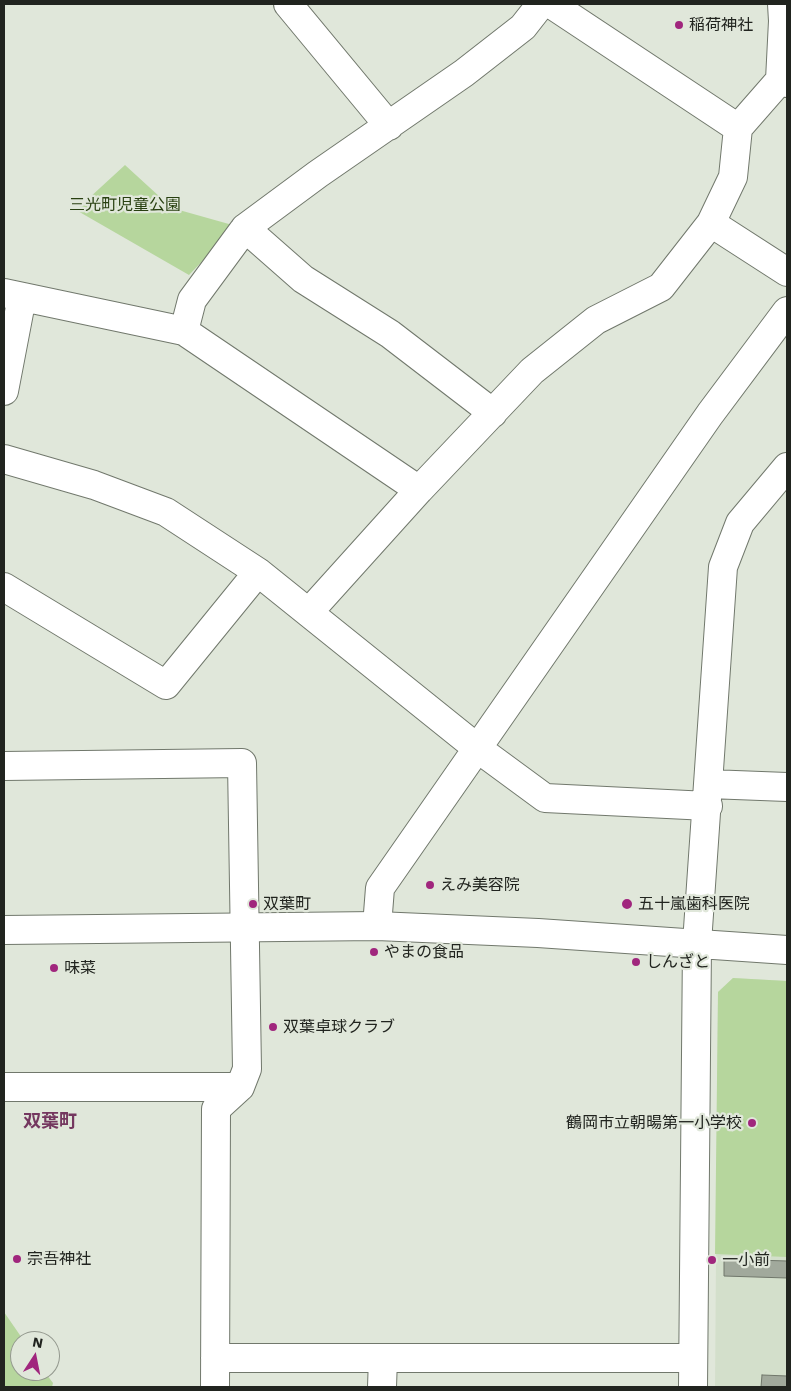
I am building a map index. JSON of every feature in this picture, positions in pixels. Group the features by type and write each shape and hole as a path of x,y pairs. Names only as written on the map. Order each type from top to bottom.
{"street":[{"path":"288,4 389,126"},
{"path":"184,331 192,300 245,228 318,174 464,73 523,27 541,4"},
{"path":"551,4 738,128"},
{"path":"309,612 419,490 532,372 596,320 661,287 711,223 734,177 738,128 783,82 782,4"},
{"path":"711,223 787,272"},
{"path":"245,228 303,279 390,334 493,413"},
{"path":"4,389 13,295 184,331 419,490"},
{"path":"376,926 380,888 710,414 787,311"},
{"path":"4,460 94,485 166,512 258,572 477,748 545,798 709,795 787,788"},
{"path":"693,1387 697,943 709,795 723,567 740,523 787,467"},
{"path":"4,587 166,685 258,572"},
{"path":"4,766 242,763 247,1069 240,1087 216,1109 215,1387"},
{"path":"4,930 376,926 697,943 787,950"},
{"path":"4,1087 240,1087"},
{"path":"215,1358 693,1358"},
{"path":"382,1387 383,1358"}],"shaded area":[{"name":"鶴岡市立朝暘第一小学校","path":"733,978 787,981 787,1387 715,1387 718,992"}],"green space":[{"name":"三光町児童公園","path":"125,165 172,208 236,226 189,275 76,210"},
{"name":"鶴岡市立朝暘第一小学校","path":"733,978 787,981 787,1257 715,1254 718,992"},
{"path":"4,1312 17,1331 10,1331 10,1381 52,1381 53,1383 52,1387 4,1387"}],"building":[{"path":"724,1259 787,1261 787,1278 724,1276"},
{"path":"762,1375 787,1376 787,1387 761,1387"}],"place":[{"name":"稲荷神社","path":"679,25"},
{"name":"えみ美容院","path":"430,885"},
{"name":"双葉町","path":"253,904"},
{"name":"五十嵐歯科医院","path":"627,904"},
{"name":"やまの食品","path":"374,952"},
{"name":"しんざと","path":"636,962"},
{"name":"味菜","path":"54,968"},
{"name":"双葉卓球クラブ","path":"273,1027"},
{"name":"鶴岡市立朝暘第一小学校","path":"752,1123"},
{"name":"宗吾神社","path":"17,1259"},
{"name":"一小前","path":"712,1260"}],"district":[{"name":"双葉町","path":"50,1122"}]}
